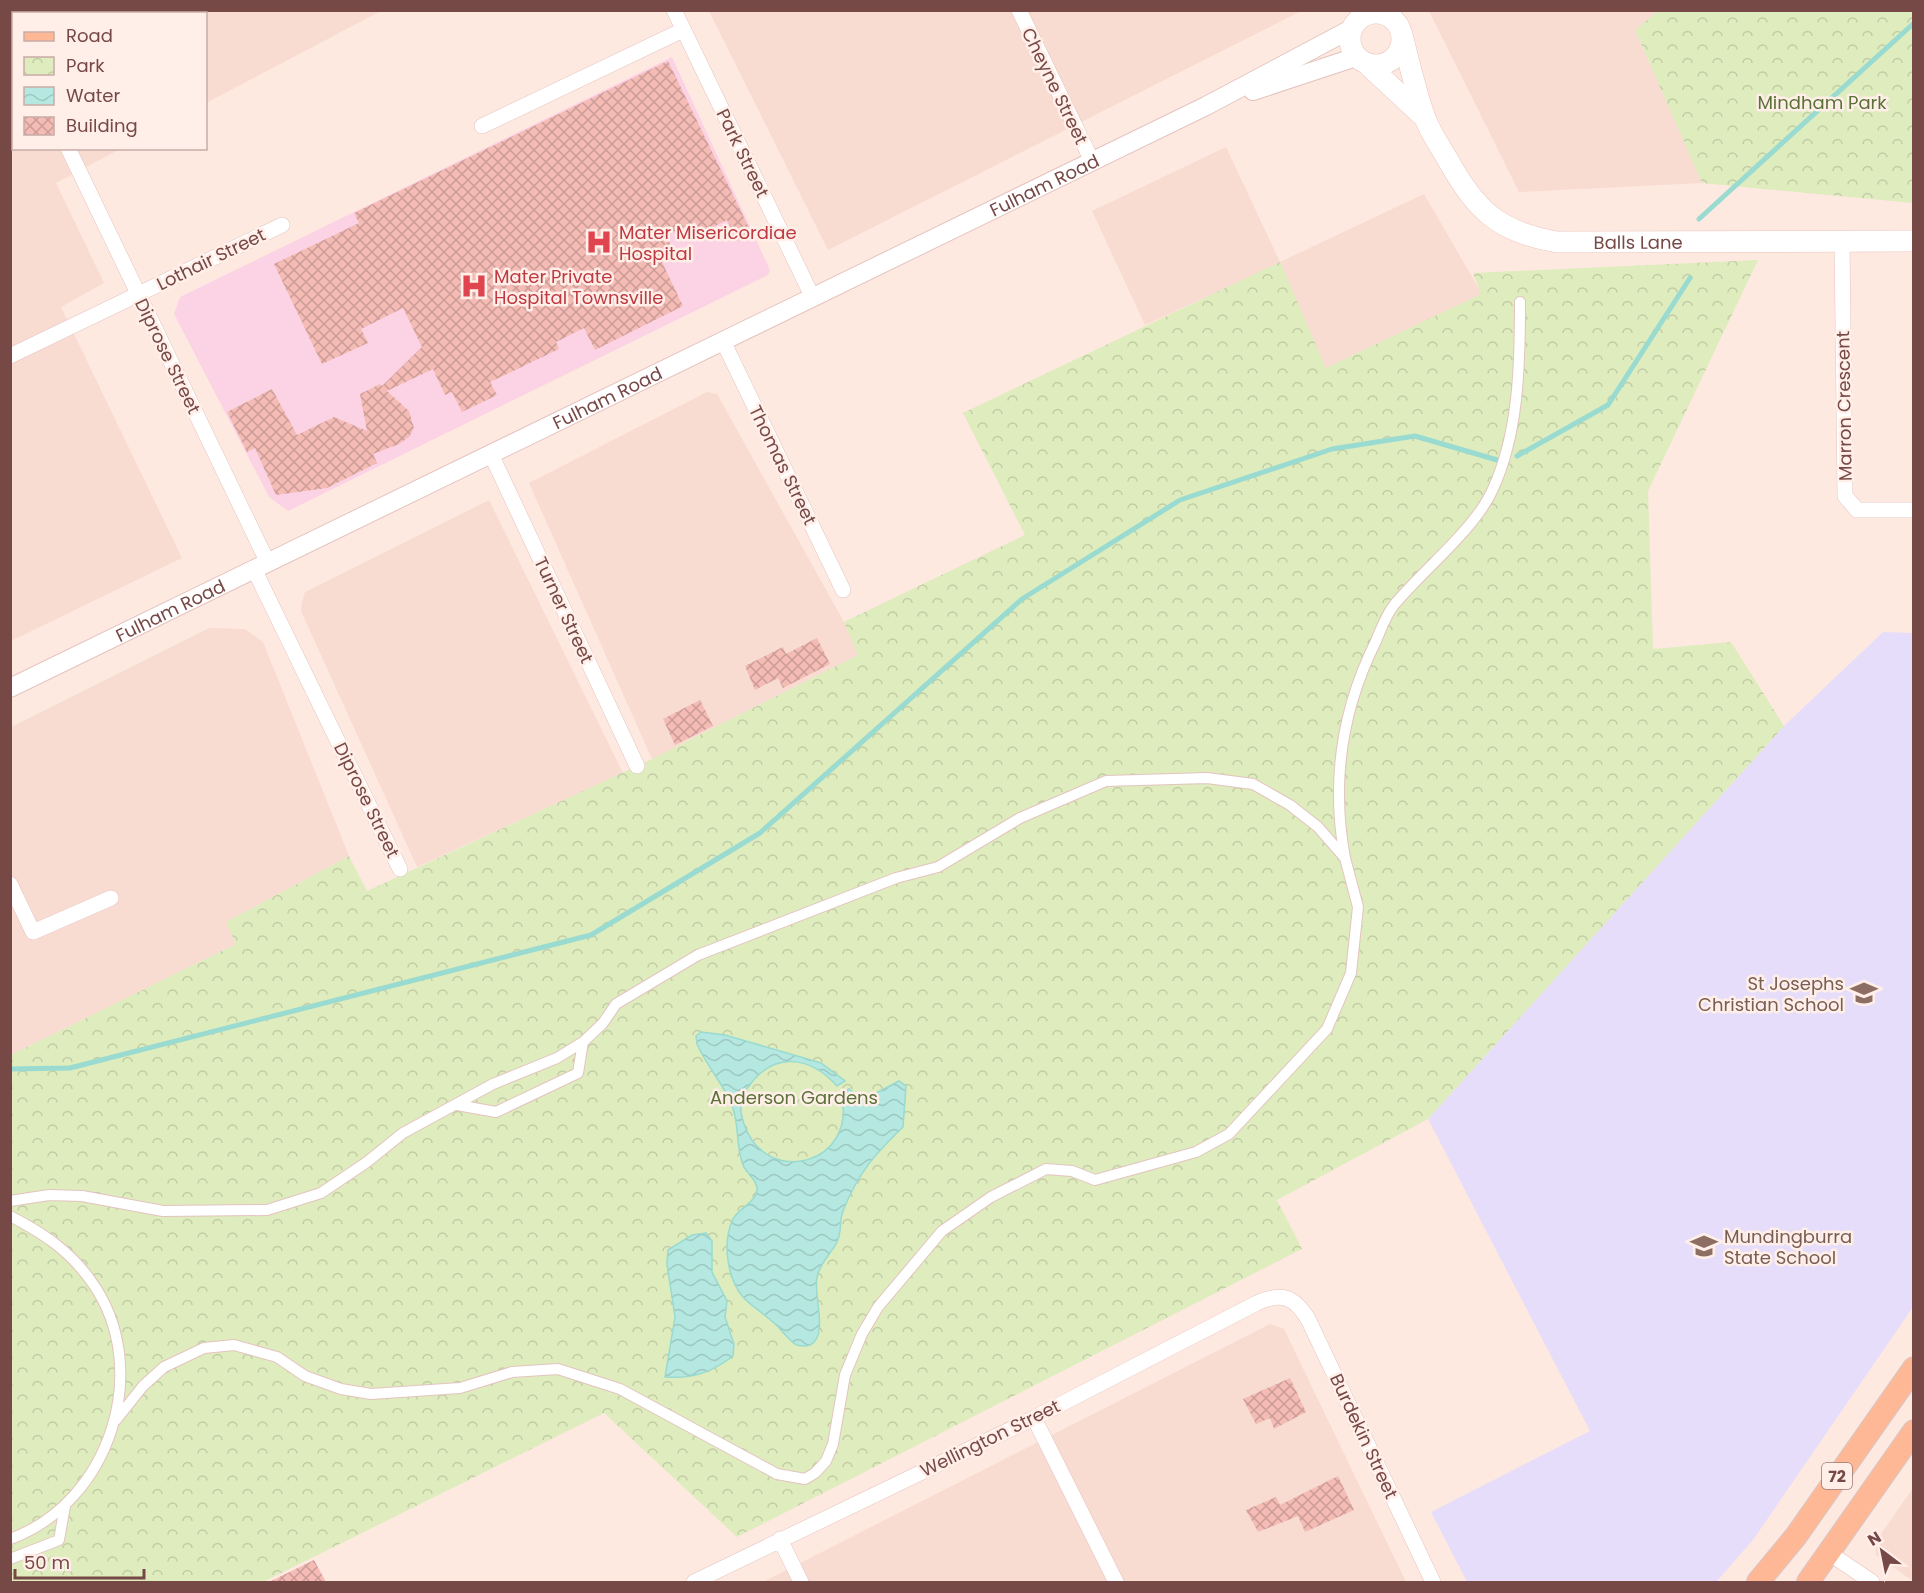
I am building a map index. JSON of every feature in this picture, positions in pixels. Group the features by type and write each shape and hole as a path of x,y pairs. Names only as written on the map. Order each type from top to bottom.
{"main road":[{"path":"1383,12 1393,19 1402,35 1399,52 1394,59 1386,64 1362,61 1351,49 1354,20 1383,12"},
{"name":"Balls Lane","path":"1402,35 1425,118 1464,190 1479,208 1505,227 1557,242 1914,241"},
{"name":"Balls Lane","path":"1362,61 1425,118"},
{"name":"72","path":"1758,1582 1796,1536 1914,1368"},
{"name":"72","path":"1808,1582 1914,1431"}],"street":[{"name":"Park Street","path":"674,10 812,296"},
{"name":"Cheyne Street","path":"1019,10 1092,161"},
{"name":"Fulham Road","path":"10,688 1206,106 1354,20"},
{"path":"482,126 683,30"},
{"name":"Fulham Road","path":"1206,106 1362,61"},
{"name":"Diprose Street","path":"69,150 139,294 400,869"},
{"name":"Lothair Street","path":"10,356 282,225"},
{"name":"Marron Crescent","path":"1842,241 1845,496 1857,510 1914,510"},
{"path":"10,1539 43,1522 65,1506 94,1470 116,1420 143,1386 164,1367 204,1348 234,1345 277,1357 305,1376 341,1389 371,1394 460,1388 512,1372 558,1370 620,1389 777,1474 805,1479 815,1473 826,1461 833,1444 845,1375 862,1334 878,1307 942,1231 991,1197 1046,1169 1072,1170 1095,1180 1196,1152 1229,1134 1327,1029 1352,973 1358,907 1345,858 1338,819 1338,775 1358,677 1392,607 1470,522 1492,493 1505,454 1515,398 1520,302"},
{"name":"Thomas Street","path":"723,341 843,590"},
{"name":"Turner Street","path":"491,454 637,766"},
{"path":"10,1201 49,1195 82,1196 163,1211 267,1210 321,1192 367,1162 403,1132 493,1084 557,1058 583,1041 603,1023 616,1004 698,955 896,878 938,867 1020,819 1106,781 1207,777 1253,784 1290,805 1318,827 1345,858"},
{"path":"10,884 33,932 111,898"},
{"path":"457,1105 496,1112 578,1073 583,1041"},
{"path":"10,1216 42,1232 70,1255 93,1282 109,1314 119,1349 121,1384 116,1420"},
{"name":"Wellington Street","path":"694,1582 1034,1418 1257,1303 1272,1296 1287,1296"},
{"name":"Burdekin Street","path":"1287,1296 1299,1304 1308,1319 1433,1582"},
{"path":"1034,1418 1116,1582"},
{"path":"10,1558 58,1540 65,1506"},
{"path":"780,1539 801,1582"},
{"path":"1829,1552 1872,1582"}],"shaded area":[{"path":"11,11 381,11 207,102 207,12 12,12 12,150 118,150 56,183 104,283 61,307 182,558 11,641"},
{"path":"709,11 1301,11 828,250"},
{"path":"1429,11 1658,11 1635,30 1702,183 1519,192"},
{"name":"Mater Private Hospital Townsville","path":"672,57 770,270 768,275 288,511 269,497 174,314 180,297"},
{"path":"1226,147 1280,262 1424,194 1482,294 1326,368 1280,263 1145,325 1092,211"},
{"path":"707,392 717,394 844,622 858,655 652,759 529,483"},
{"path":"489,500 623,773 417,867 301,611 302,602 305,592"},
{"path":"209,628 245,629 263,642 349,856 226,922 236,944 11,1055 11,727"},
{"name":"Mundingburra State School","path":"1883,632 1913,633 1913,1307 1753,1540 1716,1582 1467,1582 1431,1512 1590,1431 1428,1119 1784,726"},
{"path":"1270,1324 1284,1329 1406,1582 763,1582"},
{"path":"1913,1488 1913,1581 1876,1555 1876,1541"}],"green space":[{"name":"Mindham Park","path":"1658,11 1913,11 1913,203 1702,183 1635,30"},
{"name":"Anderson Gardens","path":"1758,260 1648,491 1653,649 1731,642 1784,726 1428,1119 1277,1200 1302,1249 737,1537 604,1413 263,1582 11,1582 11,1055 236,944 226,922 349,856 367,891 652,759 858,655 844,622 1025,535 963,413 1280,262 1326,368 1481,294 1473,273"}],"water":[{"path":"701,1032 725,1035 821,1063 845,1081 837,1086 815,1068 792,1062 781,1063 759,1075 746,1090 742,1099 741,1113 755,1144 771,1157 789,1162 808,1160 824,1151 837,1137 843,1118 841,1094 849,1089 863,1100 899,1081 906,1086 903,1127 876,1155 861,1175 842,1215 837,1242 818,1272 816,1285 820,1324 816,1340 810,1345 799,1345 792,1342 777,1325 743,1297 733,1280 727,1249 730,1228 736,1215 755,1196 757,1188 744,1168 739,1149 736,1118 731,1103 697,1044 696,1036"},
{"path":"706,1233 712,1241 712,1272 727,1301 725,1317 734,1344 733,1356 701,1374 665,1377 675,1317 667,1264 668,1250 692,1235"}],"building":[{"name":"Mater Private Hospital Townsville","path":"668,61 752,234 737,241 727,220 701,233 695,222 666,236 675,253 661,260 683,306 595,350 584,328 556,342 559,349 490,382 497,395 462,412 452,392 445,395 433,369 387,391 409,411 414,428 409,437 399,444 373,454 377,463 327,488 276,495 255,448 247,452 227,412 272,389 297,435 334,417 367,431 360,394 380,384 382,386 422,347 403,308 361,329 368,343 322,364 274,264 359,223 354,213"},
{"path":"817,638 830,664 783,688 778,678 755,690 745,666 783,647 786,654"},
{"path":"700,700 713,726 675,745 663,719"},
{"path":"1290,1378 1306,1412 1274,1429 1270,1418 1256,1424 1243,1399"},
{"path":"1338,1476 1354,1510 1305,1532 1298,1516 1258,1532 1246,1510 1276,1497 1280,1505"},
{"path":"314,1560 326,1582 269,1582"}],"waterway":[{"path":"1699,219 1914,23"},
{"path":"1517,456 1608,405 1690,278"},
{"path":"10,1069 70,1068 591,935 760,833 1022,599 1180,500 1332,449 1415,436 1504,462"}],"place":[{"name":"Mater Misericordiae Hospital","path":"599,242"},
{"name":"Mater Private Hospital Townsville","path":"474,286"},
{"name":"St Josephs Christian School","path":"1864,993"},
{"name":"Mundingburra State School","path":"1704,1246"}]}
